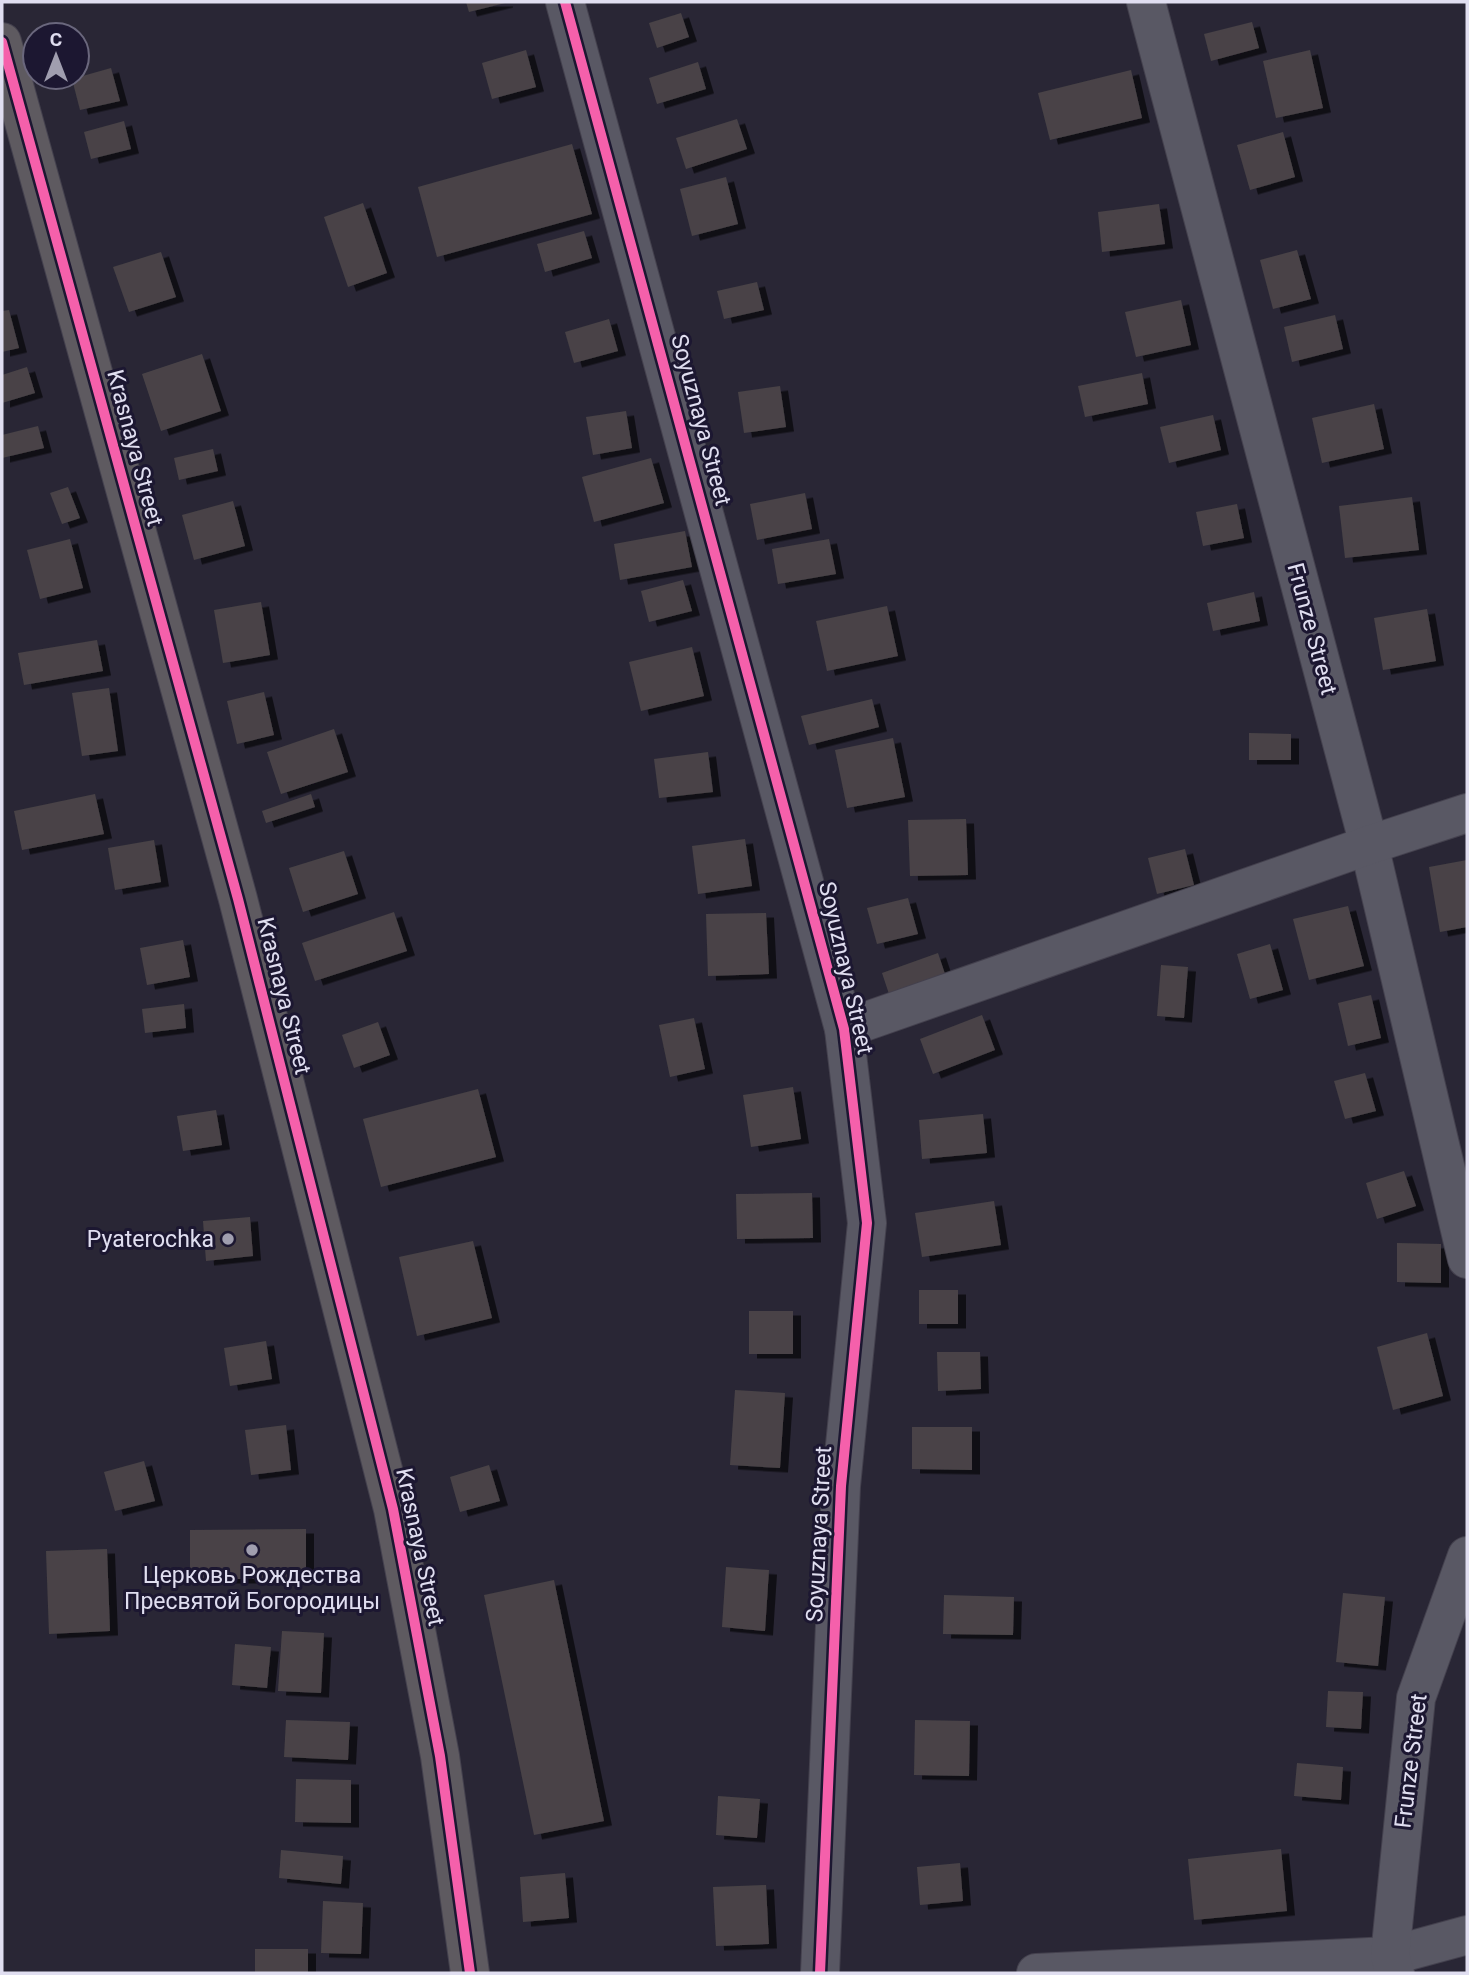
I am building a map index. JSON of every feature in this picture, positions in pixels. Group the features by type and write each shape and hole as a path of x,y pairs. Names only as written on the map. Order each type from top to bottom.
{"street":[{"name":"Soyuznaya Street","path":"565,2 844,1029 867,1223 841,1486 820,1973"},
{"name":"Frunze Street","path":"1146,2 1369,845 1467,1259"},
{"name":"Krasnaya Street","path":"2,41 238,899 393,1509 440,1756 470,1973"},
{"path":"844,1029 1467,813"},
{"name":"Frunze Street","path":"1392,1964 1416,1698 1467,1556"},
{"path":"1036,1973 1392,1964 1467,1935"}],"building":[{"path":"466,2 505,2 505,3 469,12"},
{"path":"681,13 689,37 657,48 649,23"},
{"path":"1252,22 1259,48 1211,61 1204,34"},
{"path":"526,50 536,87 492,99 482,63"},
{"path":"1310,50 1323,108 1276,118 1263,61"},
{"path":"698,62 706,89 657,104 649,78"},
{"path":"111,68 120,101 80,110 75,91 91,91 91,74"},
{"path":"1131,70 1142,118 1050,140 1038,93"},
{"path":"737,119 747,149 686,169 676,138"},
{"path":"124,121 131,149 91,159 84,132"},
{"path":"1283,132 1295,177 1250,190 1237,145"},
{"path":"572,144 592,214 437,257 418,187"},
{"path":"726,177 738,224 692,236 680,189"},
{"path":"363,203 387,273 348,287 324,217"},
{"path":"1159,204 1165,244 1102,252 1098,212"},
{"path":"584,231 592,258 545,272 537,244"},
{"path":"1297,250 1311,299 1273,309 1260,260"},
{"path":"161,252 176,297 129,312 113,267"},
{"path":"757,282 764,310 724,319 717,291"},
{"path":"1181,300 1191,345 1136,357 1125,312"},
{"path":"9,310 19,348 2,352 2,311"},
{"path":"1335,315 1343,349 1292,362 1284,327"},
{"path":"609,319 618,351 574,363 565,332"},
{"path":"202,354 221,411 161,431 142,374"},
{"path":"27,367 35,393 2,403 2,375"},
{"path":"1142,373 1148,404 1085,417 1078,386"},
{"path":"780,386 786,427 744,433 738,392"},
{"path":"1374,404 1384,449 1322,463 1312,418"},
{"path":"626,411 632,448 593,455 586,417"},
{"path":"1213,415 1221,450 1169,463 1160,427"},
{"path":"38,426 44,448 2,458 2,435"},
{"path":"213,449 218,471 179,480 174,458"},
{"path":"651,458 664,503 594,522 582,477"},
{"path":"68,487 80,518 62,524 50,493"},
{"path":"805,493 812,529 757,540 750,504"},
{"path":"1412,497 1419,550 1345,558 1339,506"},
{"path":"233,501 245,546 194,560 182,515"},
{"path":"1237,504 1244,538 1203,546 1196,512"},
{"path":"685,531 692,567 620,580 614,544"},
{"path":"70,539 83,588 40,599 27,550"},
{"path":"829,539 836,574 778,584 772,549"},
{"path":"683,580 692,611 649,622 641,591"},
{"path":"1254,592 1260,621 1213,631 1207,603"},
{"path":"261,602 270,655 223,663 214,610"},
{"path":"887,606 898,656 827,671 816,621"},
{"path":"1427,609 1436,661 1383,670 1374,618"},
{"path":"97,640 103,671 24,685 18,653"},
{"path":"692,647 704,696 641,711 629,662"},
{"path":"109,688 118,751 82,756 72,693"},
{"path":"264,692 274,735 237,744 227,701"},
{"path":"872,699 879,727 809,745 801,716"},
{"path":"334,729 348,772 281,794 267,752"},
{"path":"1249,733 1291,734 1291,760 1249,760"},
{"path":"893,738 905,797 847,808 835,750"},
{"path":"708,752 713,792 659,798 654,759"},
{"path":"95,794 104,834 22,850 14,811"},
{"path":"311,794 315,807 266,823 262,811"},
{"path":"966,819 968,875 910,876 908,820"},
{"path":"745,839 752,886 698,894 692,846"},
{"path":"154,840 161,882 115,890 108,848"},
{"path":"1185,849 1194,885 1157,894 1148,858"},
{"path":"344,851 358,894 303,912 289,868"},
{"path":"1467,860 1467,927 1440,932 1429,867"},
{"path":"908,898 918,934 877,944 867,908"},
{"path":"1348,906 1364,966 1309,980 1293,919"},
{"path":"394,912 407,951 315,981 302,943"},
{"path":"766,913 769,974 708,976 706,914"},
{"path":"183,940 190,977 147,985 140,948"},
{"path":"1270,944 1283,990 1250,999 1237,954"},
{"path":"938,953 946,977 890,997 882,973"},
{"path":"1161,965 1188,967 1184,1018 1157,1016"},
{"path":"1371,995 1381,1038 1348,1046 1338,1003"},
{"path":"184,1004 186,1028 145,1033 142,1009"},
{"path":"982,1015 995,1050 933,1074 920,1039"},
{"path":"694,1018 705,1069 670,1077 659,1025"},
{"path":"378,1022 390,1055 354,1068 342,1035"},
{"path":"1365,1073 1376,1111 1345,1119 1334,1081"},
{"path":"793,1087 801,1139 751,1147 743,1095"},
{"path":"478,1089 496,1157 381,1187 363,1119"},
{"path":"216,1110 222,1145 183,1151 177,1116"},
{"path":"983,1114 987,1153 922,1159 919,1120"},
{"path":"1404,1171 1416,1206 1377,1219 1366,1183"},
{"path":"812,1193 813,1238 737,1239 736,1194"},
{"path":"994,1201 1001,1245 922,1257 915,1213"},
{"name":"Pyaterochka","path":"250,1217 253,1256 206,1261 203,1221"},
{"path":"473,1241 492,1318 417,1336 399,1257"},
{"path":"1397,1243 1441,1244 1441,1283 1397,1282"},
{"path":"919,1290 958,1290 958,1324 919,1324"},
{"path":"749,1311 793,1311 793,1354 749,1354"},
{"path":"1427,1333 1443,1396 1393,1410 1377,1347"},
{"path":"266,1341 272,1379 230,1386 224,1348"},
{"path":"937,1352 980,1352 981,1389 938,1391"},
{"path":"735,1390 785,1393 780,1468 730,1465"},
{"path":"286,1425 291,1470 251,1475 245,1430"},
{"path":"912,1427 972,1427 972,1470 912,1469"},
{"path":"144,1461 155,1501 115,1511 104,1472"},
{"path":"489,1465 500,1501 460,1512 450,1477"},
{"path":"306,1529 306,1579 190,1579 190,1530"},
{"path":"107,1549 110,1631 49,1634 46,1551"},
{"path":"726,1567 769,1570 765,1631 722,1627"},
{"path":"554,1580 604,1821 534,1835 484,1595"},
{"path":"1343,1593 1385,1597 1378,1666 1336,1662"},
{"path":"944,1595 1014,1597 1013,1635 943,1634"},
{"path":"282,1631 324,1633 321,1693 278,1691"},
{"path":"235,1644 271,1647 267,1688 232,1685"},
{"path":"1328,1691 1363,1692 1361,1729 1326,1727"},
{"path":"286,1720 350,1722 348,1760 284,1757"},
{"path":"915,1720 970,1721 969,1776 914,1775"},
{"path":"1297,1763 1343,1767 1341,1800 1294,1796"},
{"path":"296,1779 351,1780 351,1823 295,1822"},
{"path":"718,1796 760,1799 757,1838 716,1835"},
{"path":"1281,1849 1287,1911 1194,1920 1188,1859"},
{"path":"281,1850 343,1856 341,1884 279,1878"},
{"path":"960,1863 963,1901 920,1905 917,1867"},
{"path":"565,1873 569,1918 523,1922 520,1877"},
{"path":"766,1885 769,1944 716,1946 713,1887"},
{"path":"323,1901 363,1903 361,1954 321,1953"},
{"path":"255,1949 308,1949 308,1973 255,1973"}],"cycle path":[{"path":"565,2 844,1029 867,1223 841,1486 820,1973"},
{"path":"2,42 238,899 393,1509 440,1756 470,1973"}],"place":[{"name":"Pyaterochka","path":"228,1239"},
{"name":"Церковь Рождества Пресвятой Богородицы","path":"252,1550"}]}
